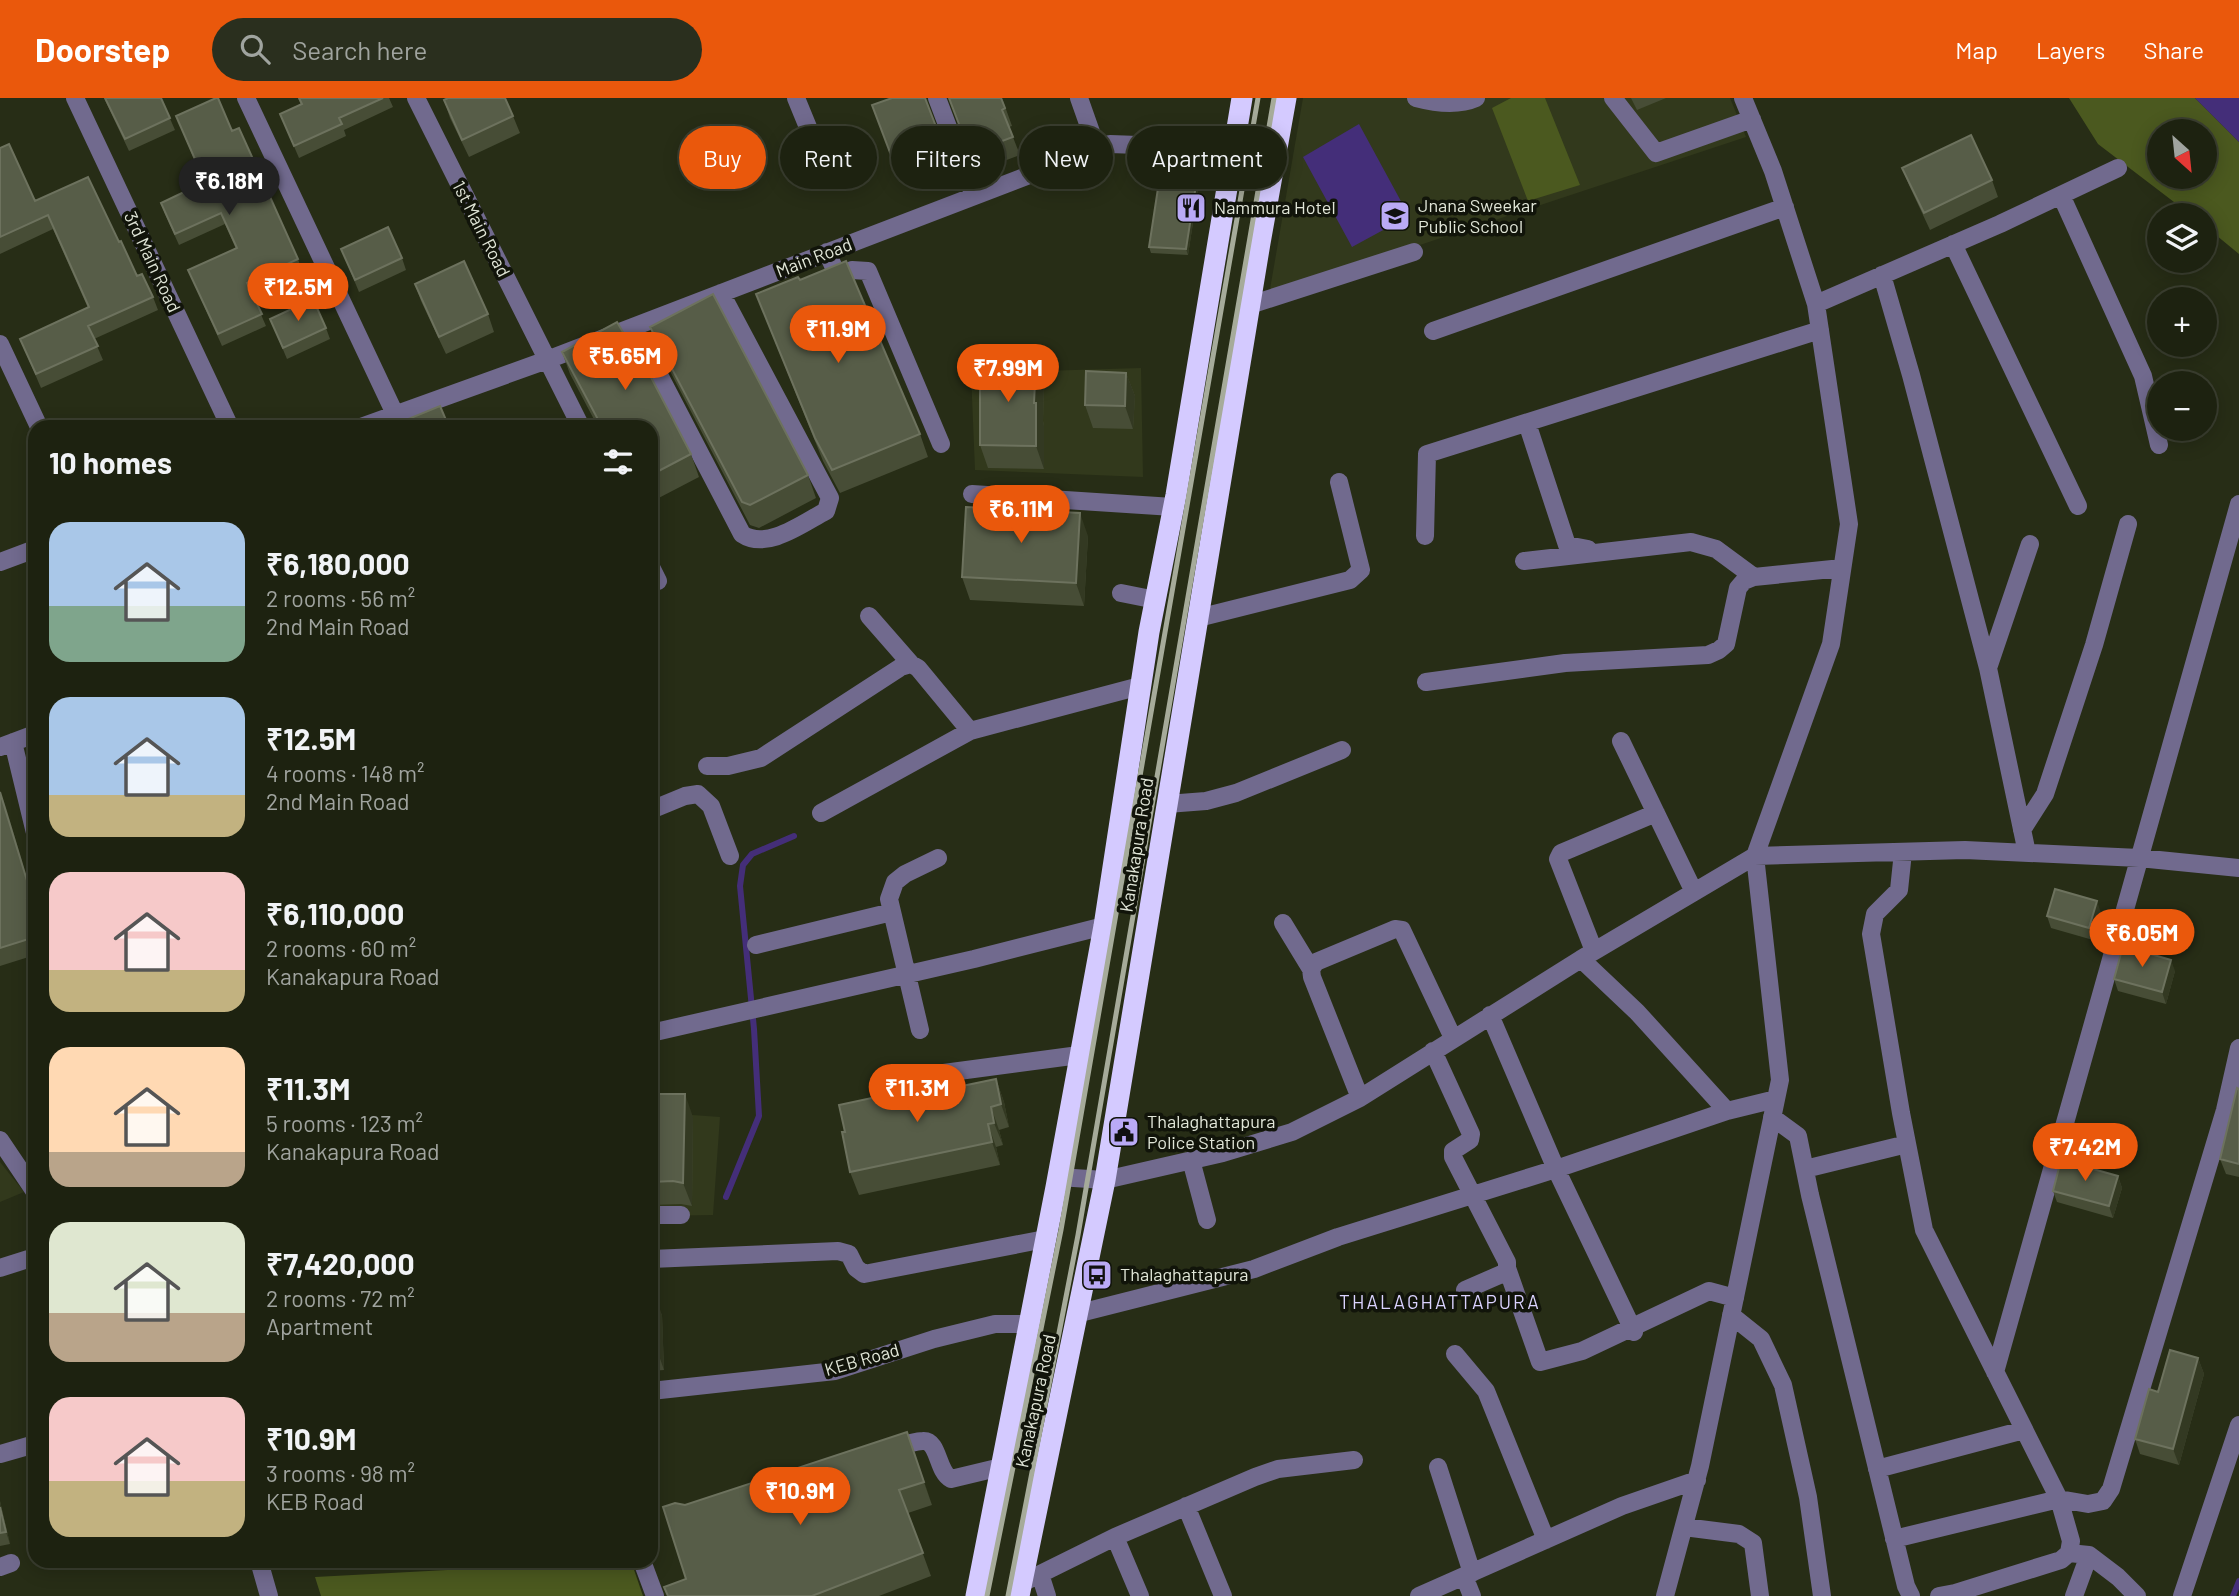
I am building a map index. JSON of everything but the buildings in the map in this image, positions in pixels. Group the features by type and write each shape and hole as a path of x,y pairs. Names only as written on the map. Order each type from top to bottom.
{"highway":[{"name":"Kanakapura Road","path":"1238,126 1242,98"},
{"name":"Kanakapura Road","path":"1281,126 1286,98"},
{"name":"Kanakapura Road","path":"976,1596 1104,926 1140,686 1174,507 1227,189"},
{"name":"Kanakapura Road","path":"1027,1584 1076,1314 1105,1180 1269,189"}],"street":[{"name":"3rd Main Road","path":"75,98 227,420"},
{"path":"246,98 388,420"},
{"name":"1st Main Road","path":"416,98 577,420"},
{"path":"796,98 807,126"},
{"path":"937,98 974,196"},
{"path":"1079,98 1089,126"},
{"path":"1416,98 1437,103 1470,101 1476,98"},
{"path":"1613,98 1656,153 1752,119"},
{"path":"1665,1596 1696,1480 1780,1080 1755,856 1830,644 1849,524 1816,304 1784,207 1743,98"},
{"path":"1816,304 2118,168"},
{"name":"Main Road","path":"388,420 1019,179"},
{"path":"2061,195 2143,376 2159,445"},
{"path":"1433,331 1784,207"},
{"path":"1953,244 2078,506"},
{"path":"827,252 838,277 852,270 869,271 941,444"},
{"path":"1250,305 1413,252"},
{"path":"1882,275 1912,374 1988,668 2027,853"},
{"path":"634,327 742,534 750,540 769,539 826,511 830,498 722,293"},
{"path":"1425,536 1427,454 1820,330"},
{"path":"0,344 37,420"},
{"path":"1527,423 1567,545 1603,552"},
{"path":"1198,618 1350,580 1361,570 1339,482"},
{"path":"972,494 1174,507"},
{"path":"1995,1372 2239,505"},
{"path":"2022,831 2045,794 2094,645 2128,524"},
{"path":"1524,561 1691,542 1716,550 1754,578"},
{"path":"1988,668 2031,544"},
{"path":"0,562 28,552"},
{"path":"1426,682 1565,663 1707,655 1720,650 1726,644 1738,588 1744,581 1842,568"},
{"path":"1121,593 1156,600"},
{"path":"869,616 911,664 918,668 970,731"},
{"path":"707,766 729,766 761,758 901,667 911,664"},
{"path":"821,813 970,731 1140,686"},
{"path":"28,737 6,745 28,812"},
{"path":"1621,741 1694,892"},
{"path":"1167,804 1206,801 1236,793 1342,750"},
{"path":"658,807 685,796 698,794 711,806 730,856"},
{"path":"1656,813 1561,853 1558,859 1588,955 1727,1111"},
{"path":"1058,1177 1105,1180 1223,1153 1292,1132 1360,1098 1490,1015 1755,856 1965,850 2139,859 2239,868"},
{"path":"1903,852 1899,890 1875,914 1871,934 1924,1230 2059,1499 2071,1541 2069,1553 2062,1560 1950,1595"},
{"path":"920,1030 890,899 895,882 937,858"},
{"path":"756,945 892,912"},
{"path":"1283,923 1311,969 1360,1098"},
{"path":"658,1031 1104,926"},
{"path":"1311,969 1316,962 1395,929 1402,930 1453,1038"},
{"path":"1490,1015 1556,1169 1632,1329"},
{"path":"1894,1539 2059,1499 2088,1504 2103,1502 2111,1489 2225,1110 2239,1048"},
{"path":"1433,1051 1471,1134 1470,1140 1453,1151 1453,1157 1507,1262 1540,1362 1582,1351 1614,1338 1709,1291 1733,1306 1761,1339 1783,1385 1808,1497 1822,1596"},
{"path":"906,1078 1079,1055"},
{"path":"1076,1314 1254,1269 1338,1237 1556,1169 1727,1111 1774,1108"},
{"path":"1774,1108 1798,1136 1894,1539 1911,1596"},
{"path":"0,1140 28,1182"},
{"path":"1805,1169 1907,1144"},
{"path":"1191,1160 1207,1220"},
{"path":"658,1215 681,1215"},
{"path":"658,1259 838,1251 849,1254 856,1268 864,1274 1045,1239"},
{"path":"0,1268 28,1259"},
{"path":"1465,1290 1504,1273 1507,1268"},
{"name":"KEB Road","path":"658,1390 835,1371 934,1339 995,1324 1029,1324"},
{"path":"1455,1354 1486,1391 1546,1540"},
{"path":"2182,1596 2239,1425"},
{"path":"1877,1469 2024,1430"},
{"path":"869,1458 920,1441 928,1441 932,1444 947,1478 1001,1467"},
{"path":"0,1454 28,1446"},
{"path":"1027,1584 1115,1537 1278,1469 1354,1460"},
{"path":"1438,1467 1472,1596"},
{"path":"1419,1596 1622,1506 1696,1480"},
{"path":"1186,1506 1223,1596"},
{"path":"1684,1527 1739,1534 1753,1543 1760,1596"},
{"path":"1115,1537 1140,1596"},
{"path":"2069,1553 2089,1555 2118,1577 2137,1596"},
{"path":"2074,1596 2089,1555"},
{"path":"261,1568 269,1596"},
{"path":"645,1568 655,1596"},
{"path":"1027,1584 1047,1596"}],"shaded area":[{"name":"Jnana Sweekar Public School","path":"1303,98 1730,98 1746,137 1269,295"},
{"path":"2195,98 2239,98 2239,142 2217,119"},
{"path":"1359,124 1409,216 1352,247 1303,157"},
{"path":"1141,368 1143,477 975,470 971,373"},
{"path":"658,1113 720,1117 713,1215 658,1216"},
{"path":"0,1162 24,1192 0,1202"}],"green space":[{"path":"1511,98 1545,98 1580,185 1528,201 1492,108"},
{"path":"2069,98 2195,98 2216,119 2147,119 2147,181 2098,144"},
{"path":"2217,120 2239,142 2239,254 2217,236 2217,203 2175,203 2157,189 2217,189"},
{"path":"485,1568 633,1568 643,1596 321,1596 315,1577"}],"waterway":[{"path":"726,1197 759,1116 754,1029 740,886 743,865 752,854 794,836"},
{"path":"2233,1596 2239,1581"}],"railway":[{"path":"987,1596 1061,1230 1258,98"},
{"path":"1008,1596 1078,1235 1274,98"}],"place":[{"name":"Nammura Hotel","path":"1191,208"},
{"name":"Jnana Sweekar Public School","path":"1395,216"},
{"name":"Thalaghattapura Police Station","path":"1124,1132"},
{"name":"Thalaghattapura","path":"1097,1275"}],"district":[{"name":"THALAGHATTAPURA","path":"1440,1302"}]}
